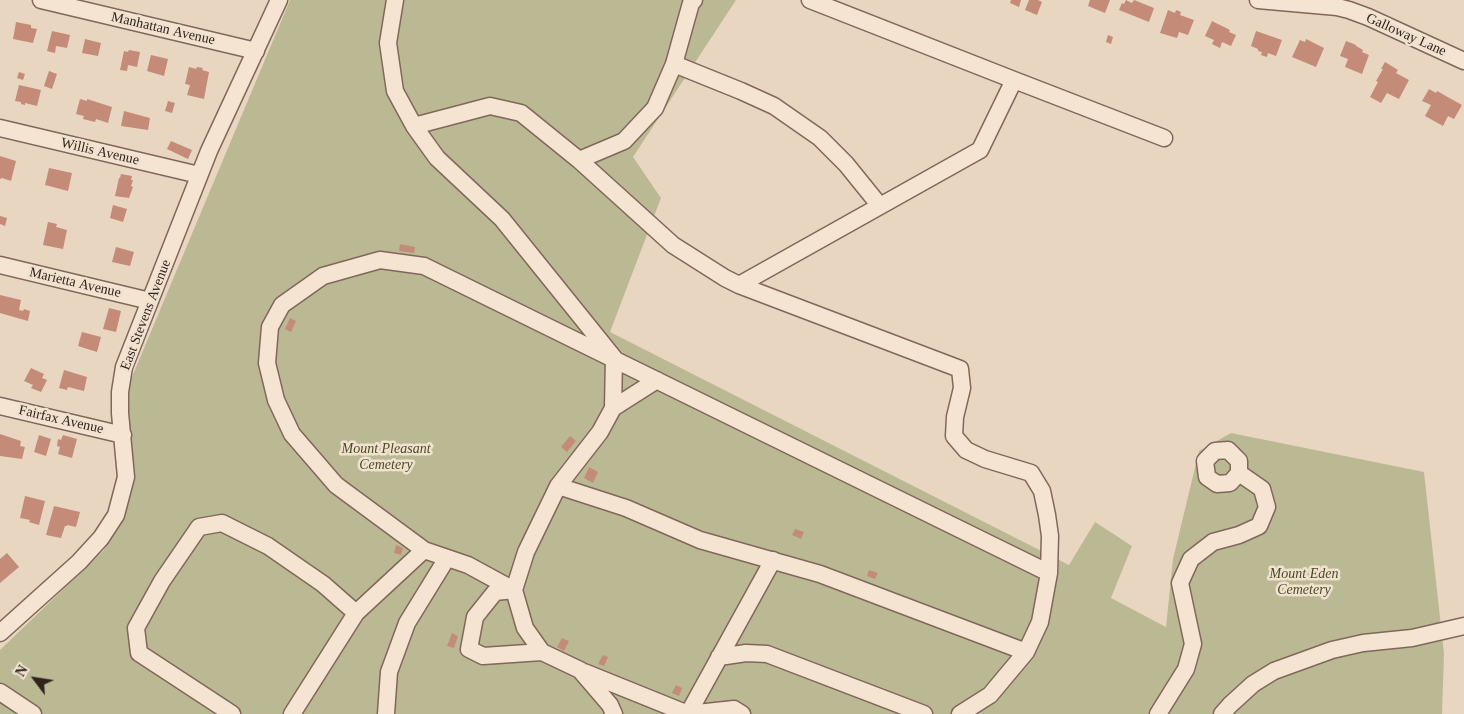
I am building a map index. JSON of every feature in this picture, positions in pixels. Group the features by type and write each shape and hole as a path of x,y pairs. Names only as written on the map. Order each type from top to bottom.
{"street":[{"name":"Manhattan Avenue","path":"41,0 256,51"},
{"name":"East Stevens Avenue","path":"0,633 79,562 100,538 116,515 126,477 120,414 120,392 124,367 209,151 279,0"},
{"path":"395,0 388,43 393,82 395,91 414,126 437,158 502,219 614,358 613,408 600,432 558,486 526,552 514,590 526,628 542,652"},
{"path":"810,0 1164,138"},
{"name":"Galloway Lane","path":"1262,0 1337,8 1344,5 1464,61"},
{"path":"579,160 624,141 655,108 674,64 689,1"},
{"path":"674,64 774,106 820,138 840,158 880,206"},
{"path":"739,284 980,150 1014,80"},
{"path":"414,126 490,106 521,113 579,160 673,245 725,278 960,369 962,388 955,417 954,436 966,450 985,459 1031,474 1042,491 1050,536 1049,573 1040,622 1026,652 990,695 960,714"},
{"name":"Willis Avenue","path":"0,128 199,175"},
{"path":"514,590 468,565 424,550 336,485 292,434 276,400 267,362 270,327 282,304 323,276 380,260 424,266 1049,573"},
{"name":"Marietta Avenue","path":"0,266 150,301"},
{"path":"613,408 657,380"},
{"name":"Fairfax Avenue","path":"0,406 123,435"},
{"path":"1158,714 1186,669 1193,644 1180,583 1191,559 1213,542 1240,535 1259,526 1267,507 1262,489 1239,473"},
{"path":"558,486 626,508 700,540 820,574 1026,652"},
{"path":"232,714 139,653 136,628 162,581 199,527 222,523 268,546 323,584 356,613"},
{"path":"292,714 356,613 424,550"},
{"path":"386,714 389,672 407,623 447,558"},
{"path":"688,714 773,560"},
{"path":"514,590 495,592 475,617 469,649 483,656 542,652 580,670 688,714 734,709 742,714"},
{"path":"1222,714 1230,704 1253,684 1274,671 1332,650 1363,643 1412,638 1464,626"},
{"path":"719,657 746,653 767,654 924,714"},
{"path":"580,670 610,705 614,714"},
{"path":"0,692 33,714"}],"green space":[{"name":"Mount Pleasant Cemetery","path":"290,0 736,0 633,157 661,198 610,332 1069,565 1095,522 1132,546 1111,598 1166,627 1173,559 1199,451 1231,433 1424,472 1444,654 1442,714 0,714 0,650 104,550 130,495 129,384"}],"building":[{"path":"1011,0 1021,0 1019,7 1010,3"},
{"path":"1029,0 1042,2 1037,15 1025,10"},
{"path":"1090,0 1110,0 1105,13 1088,6"},
{"path":"1126,0 1132,3 1134,0 1154,8 1149,22 1119,10 1122,3 1124,4"},
{"path":"1168,10 1175,13 1176,10 1181,12 1180,15 1194,20 1188,35 1179,32 1177,38 1160,33"},
{"path":"1212,21 1236,35 1231,46 1222,42 1220,48 1212,44 1214,40 1205,36"},
{"path":"16,22 31,25 31,28 37,29 33,43 13,39"},
{"path":"52,31 70,35 67,48 56,46 55,53 47,51"},
{"path":"1256,31 1282,40 1276,56 1268,53 1267,57 1261,55 1262,52 1251,46"},
{"path":"1108,35 1113,37 1111,44 1106,42"},
{"path":"85,39 101,43 98,56 82,53"},
{"path":"1306,39 1324,48 1316,67 1292,57 1300,40 1305,42"},
{"path":"1346,41 1356,45 1363,50 1362,52 1369,55 1362,74 1345,67 1348,59 1340,56"},
{"path":"129,50 140,52 137,67 128,65 127,71 120,70 124,51 128,52"},
{"path":"151,55 168,59 164,76 147,71"},
{"path":"1385,62 1398,70 1396,73 1409,80 1399,99 1387,93 1381,103 1370,97"},
{"path":"189,67 203,68 202,70 209,72 204,99 187,95 190,85 185,84"},
{"path":"49,71 57,74 52,89 44,86"},
{"path":"19,72 25,74 23,80 17,78"},
{"path":"19,85 41,90 37,106 25,103 25,105 15,101"},
{"path":"1429,89 1436,93 1437,91 1462,105 1454,119 1448,116 1443,126 1425,116 1431,105 1422,101"},
{"path":"80,99 87,101 87,99 112,107 108,123 96,119 95,122 83,119 84,116 76,114"},
{"path":"168,101 175,103 172,113 165,111"},
{"path":"124,111 150,118 148,130 121,126"},
{"path":"171,141 192,150 188,159 167,149"},
{"path":"0,156 16,161 11,181 0,179"},
{"path":"49,168 72,173 68,191 45,185"},
{"path":"121,174 132,176 131,186 133,187 129,198 115,196"},
{"path":"113,205 127,209 123,222 110,218"},
{"path":"0,216 7,218 5,226 0,224"},
{"path":"48,222 57,224 56,227 67,230 63,249 43,245"},
{"path":"400,244 415,247 414,253 399,251"},
{"path":"116,247 134,252 130,266 112,262"},
{"path":"0,295 21,300 19,310 30,311 28,321 0,313"},
{"path":"109,308 121,311 116,332 103,329"},
{"path":"290,318 296,321 291,332 285,329"},
{"path":"82,332 101,337 97,352 78,346"},
{"path":"31,368 44,374 42,378 47,380 41,392 31,388 33,385 24,381"},
{"path":"64,370 87,377 84,391 68,387 67,390 59,388"},
{"path":"0,434 21,441 20,446 25,447 22,459 0,456"},
{"path":"39,435 51,439 46,456 34,452"},
{"path":"63,435 77,439 72,458 58,454 60,447 57,446 58,439 61,440"},
{"path":"570,436 576,441 567,452 561,447"},
{"path":"589,467 598,472 593,483 584,478"},
{"path":"25,496 45,501 39,525 29,522 30,520 20,518"},
{"path":"54,506 80,512 76,527 65,526 61,538 46,535"},
{"path":"795,529 804,532 801,539 792,535"},
{"path":"396,545 403,548 401,555 394,553"},
{"path":"7,553 19,567 0,583 0,559"},
{"path":"869,570 878,573 875,579 867,576"},
{"path":"452,633 458,636 454,648 447,646"},
{"path":"562,638 569,641 564,651 557,647"},
{"path":"603,655 608,657 604,666 598,664"},
{"path":"676,685 682,688 679,696 672,693"}],"park label":[{"name":"Mount Eden Cemetery","path":"1304,582"}]}
